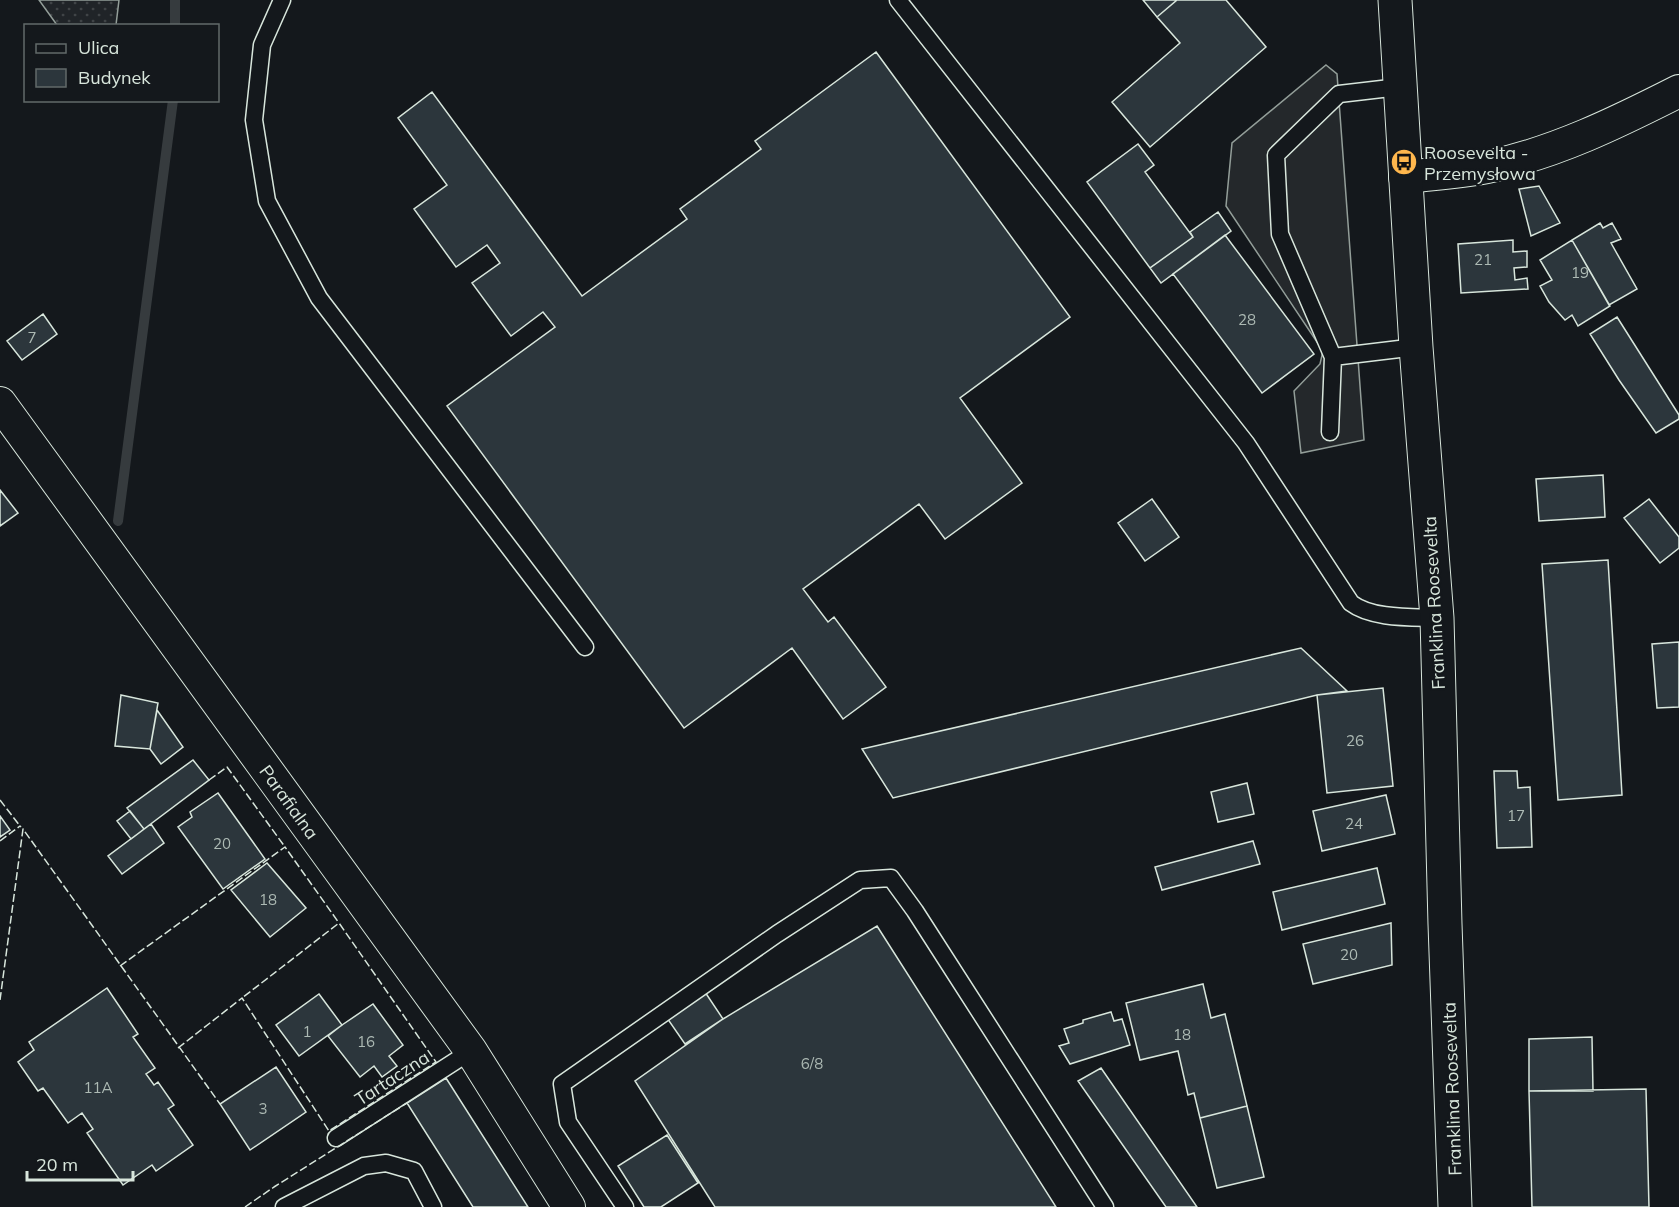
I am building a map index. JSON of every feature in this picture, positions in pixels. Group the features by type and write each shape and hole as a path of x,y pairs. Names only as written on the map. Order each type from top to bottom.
{"street":[{"name":"Franklina Roosevelta","path":"1395,0 1416,346 1437,618 1455,1207"},
{"path":"1405,177 1486,167 1533,155 1581,138 1679,91"},
{"name":"Parafialna","path":"0,403 471,1051 569,1207"}],"lane":[{"path":"282,0 262,45 254,120 267,201 319,298 585,647"},
{"path":"898,0 1246,443 1351,603 1360,610 1372,613 1437,618"},
{"path":"1330,432 1333,357 1280,234 1276,155 1339,94 1399,87"},
{"path":"1333,357 1416,346"},
{"path":"625,1207 568,1122 562,1084 777,934 860,880 891,878 915,911 1105,1207"},
{"name":"Tartaczna","path":"336,1138 471,1051"},
{"path":"284,1207 364,1166 386,1163 414,1172 434,1207"}],"shaded area":[{"path":"39,0 119,0 116,24 56,24"},
{"path":"1326,65 1337,74 1364,440 1301,453 1294,391 1320,364 1323,351 1226,206 1232,143"}],"building":[{"path":"1143,0 1177,0 1157,17"},
{"path":"1177,0 1226,0 1266,47 1150,147 1112,102 1180,43 1157,17"},
{"path":"876,52 1070,317 960,398 1022,483 945,539 919,504 803,589 828,622 834,617 886,687 843,719 792,648 684,728 447,406 555,327 543,312 511,336 472,283 500,263 487,245 456,267 414,209 447,185 398,118 432,92 582,296 687,219 680,209 761,149 755,141"},
{"path":"1138,144 1154,165 1145,172 1193,237 1150,268 1087,182"},
{"path":"1539,186 1560,223 1531,236 1519,189"},
{"path":"1218,212 1231,231 1161,283 1150,268 1193,237 1190,232"},
{"path":"1600,223 1603,228 1612,223 1621,239 1611,243 1637,289 1609,305 1572,240"},
{"path":"1225,235 1314,354 1262,393 1173,274"},
{"path":"1513,240 1513,252 1527,251 1527,267 1514,268 1515,280 1527,278 1528,289 1461,293 1458,244"},
{"path":"1572,240 1610,306 1578,326 1572,315 1565,320 1549,302 1540,286 1552,280 1540,260"},
{"path":"43,314 57,334 22,360 7,341"},
{"path":"1617,317 1679,415 1679,419 1656,433 1590,334"},
{"path":"1603,475 1605,517 1539,521 1536,479"},
{"path":"0,490 18,513 0,526"},
{"path":"1152,499 1179,537 1145,561 1118,523"},
{"path":"1649,499 1679,537 1679,548 1660,563 1624,518"},
{"path":"1608,560 1622,795 1558,800 1542,564"},
{"path":"1679,642 1679,707 1657,708 1652,644"},
{"path":"1301,648 1347,691 1317,695 893,798 862,749"},
{"path":"1383,688 1393,786 1327,793 1317,695"},
{"path":"121,695 158,703 150,749 115,746"},
{"path":"157,710 183,747 161,764 150,749"},
{"path":"193,760 209,780 144,829 127,808"},
{"path":"1494,771 1517,771 1518,788 1530,787 1532,847 1497,848"},
{"path":"1247,783 1254,814 1218,822 1211,792"},
{"path":"218,793 265,859 223,889 178,827 192,817 190,812"},
{"path":"1386,795 1395,834 1322,851 1313,811"},
{"path":"130,811 144,829 131,839 117,821"},
{"path":"0,816 10,830 0,837"},
{"path":"151,824 164,843 122,874 108,856"},
{"path":"1253,841 1260,864 1162,890 1155,867"},
{"path":"267,863 306,908 270,937 231,890"},
{"path":"1377,868 1385,904 1282,930 1273,892"},
{"path":"1391,923 1392,965 1313,984 1303,944"},
{"path":"877,926 1056,1207 715,1207 635,1081 723,1019"},
{"path":"1203,984 1211,1018 1225,1014 1247,1106 1200,1118 1194,1093 1188,1095 1178,1051 1140,1060 1126,1003"},
{"path":"107,988 138,1034 133,1037 155,1068 146,1074 154,1085 158,1082 174,1105 168,1109 193,1145 156,1171 152,1165 123,1185 87,1133 93,1129 82,1113 68,1123 43,1088 38,1091 18,1062 34,1050 29,1042"},
{"path":"705,992 723,1019 685,1044 667,1018"},
{"path":"319,994 342,1025 299,1056 276,1025"},
{"path":"373,1004 403,1045 389,1056 397,1066 382,1077 374,1066 360,1077 328,1036"},
{"path":"1111,1012 1114,1021 1122,1019 1130,1045 1070,1064 1059,1046 1069,1043 1064,1029 1083,1023 1083,1020"},
{"path":"1592,1037 1593,1091 1529,1091 1529,1039"},
{"path":"276,1067 306,1112 250,1150 220,1104"},
{"path":"1101,1068 1197,1207 1166,1207 1078,1081"},
{"path":"446,1078 528,1207 473,1207 407,1103"},
{"path":"1646,1089 1649,1207 1532,1207 1529,1091"},
{"path":"1247,1106 1264,1177 1217,1188 1200,1118"},
{"path":"667,1135 698,1183 661,1207 644,1207 618,1166"}],"waterway":[{"path":"175,0 175,24"},
{"path":"118,521 173,102"}],"fence":[{"path":"209,780 227,767 285,847"},
{"path":"0,800 20,826"},
{"path":"0,841 21,827"},
{"path":"0,1000 23,829 220,1104"},
{"path":"120,966 285,847 339,923"},
{"path":"178,1048 242,998 329,1131 436,1062 339,923 242,998"},
{"path":"245,1207 407,1103"}],"place":[{"name":"Roosevelta - Przemysłowa","path":"1404,162"}]}
